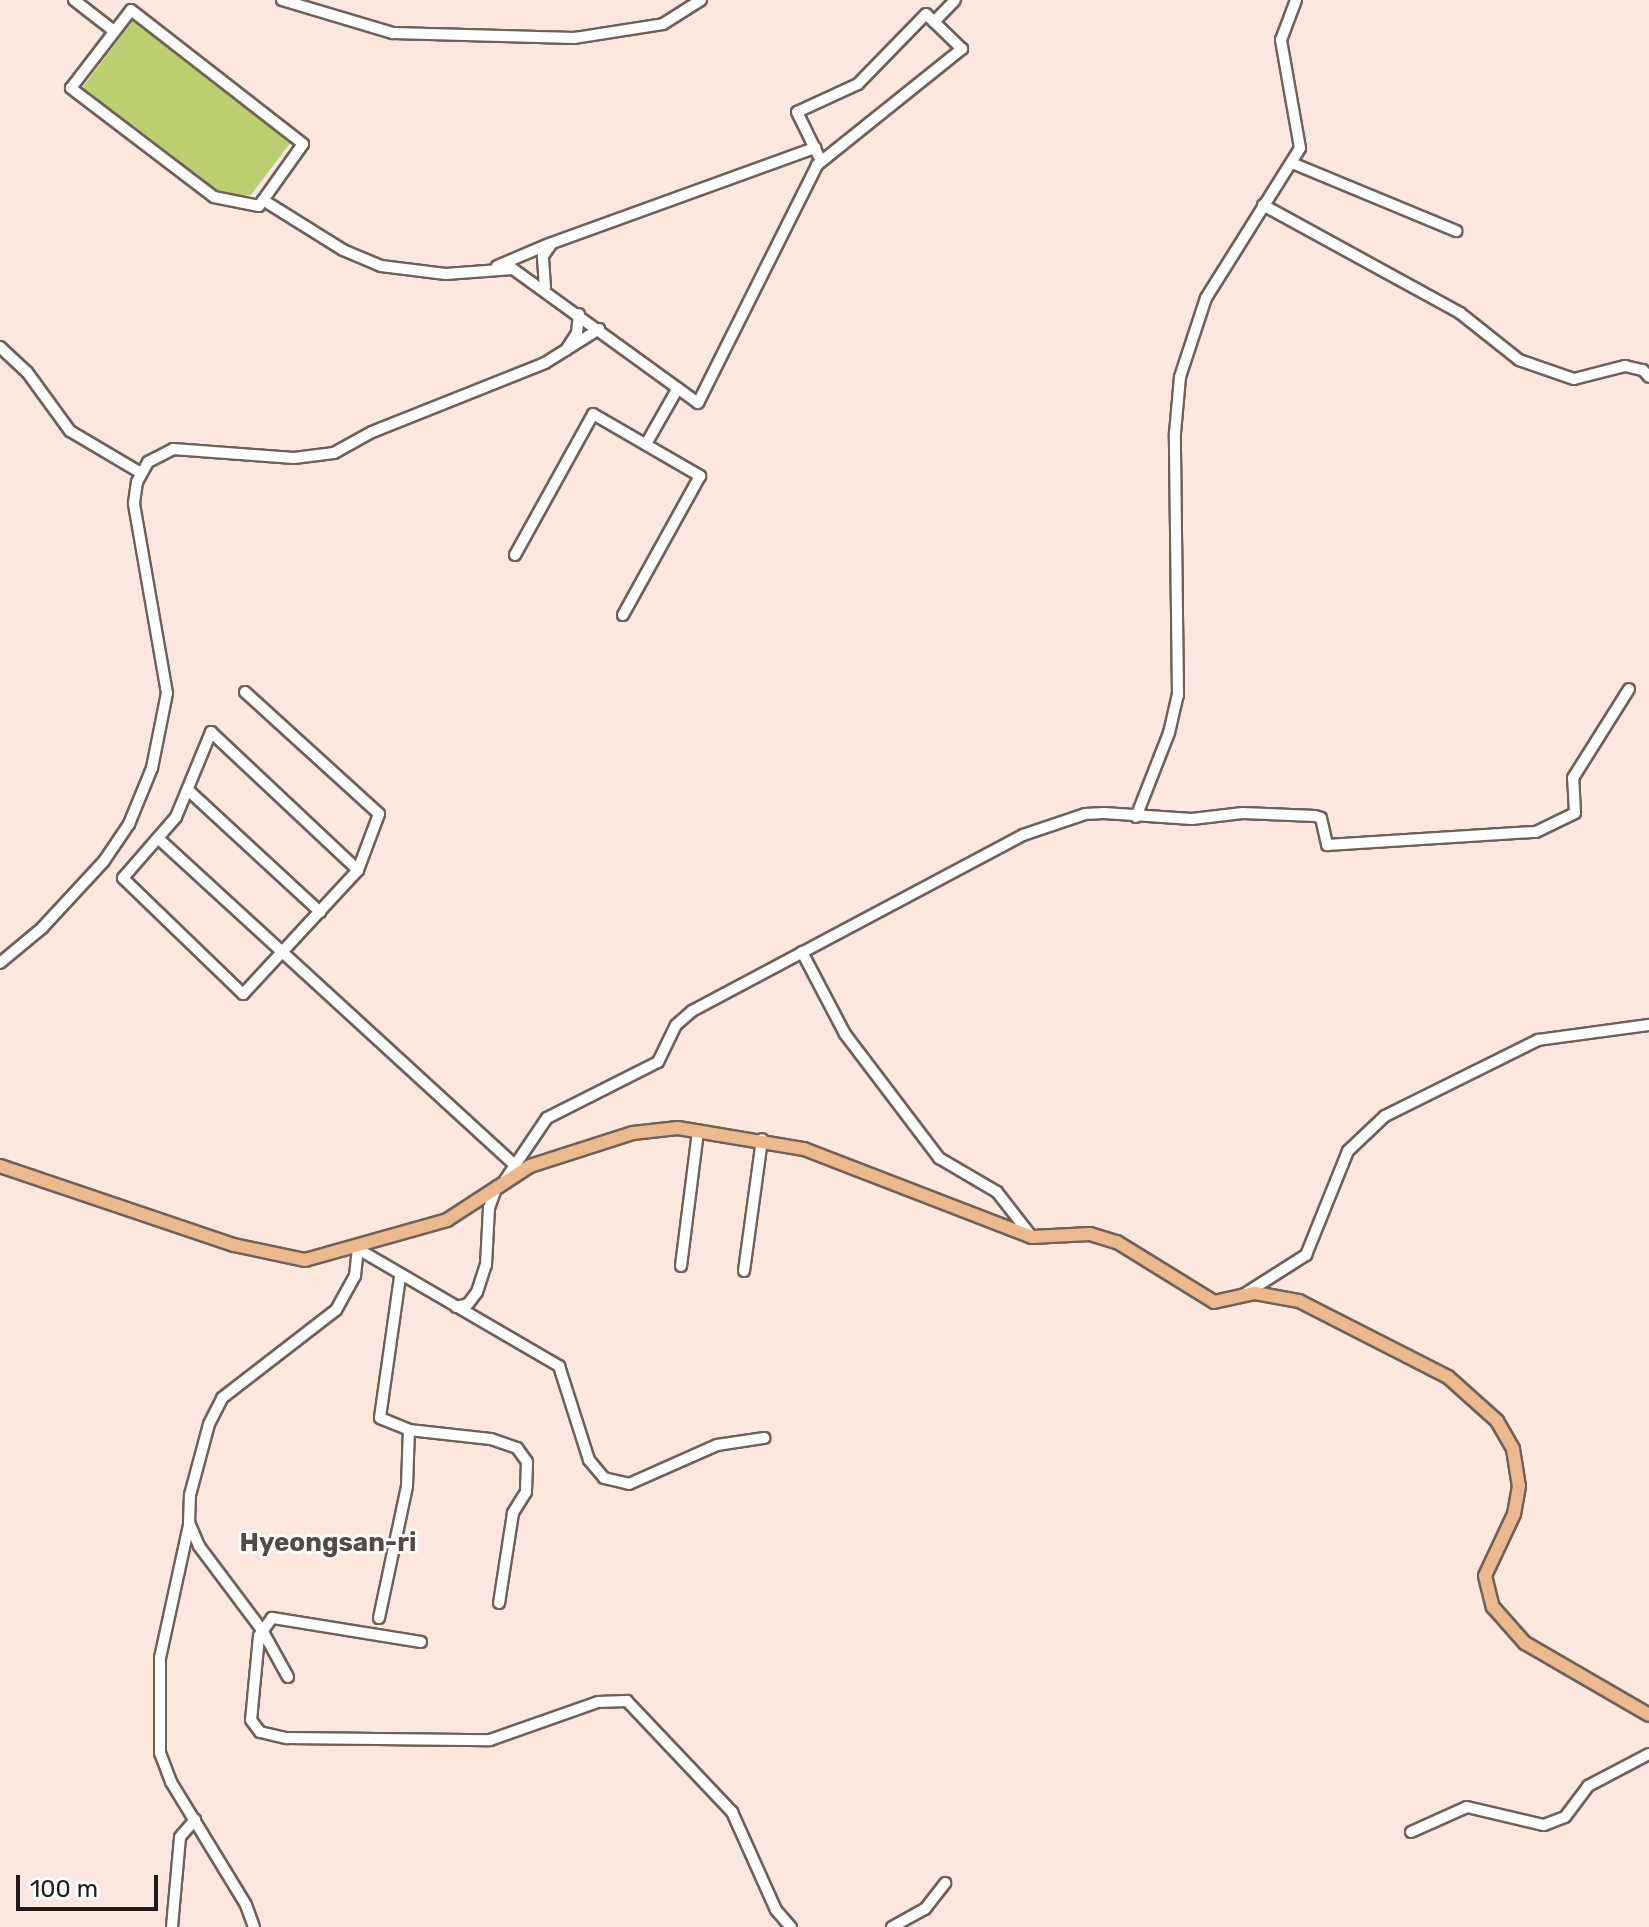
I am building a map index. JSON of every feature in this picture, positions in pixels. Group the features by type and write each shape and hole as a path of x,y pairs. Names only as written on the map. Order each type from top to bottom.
{"main road":[{"path":"0,1166 279,1257 305,1260 358,1249 456,1216 530,1166 633,1133 664,1128 698,1131 762,1139 830,1157 1032,1237 1099,1236 1151,1260 1207,1300 1221,1303 1265,1292 1299,1301 1473,1394 1509,1438 1518,1474 1514,1514 1485,1576 1493,1607 1525,1643 1649,1715"}],"street":[{"path":"74,0 114,31"},
{"path":"282,0 393,33 574,38 663,24 701,0"},
{"path":"934,22 955,0"},
{"path":"1136,817 1169,733 1178,695 1175,433 1183,362 1206,298 1292,163 1299,137 1281,40 1296,0"},
{"path":"131,10 303,144 259,206 243,206 214,197 71,88 114,31 131,10"},
{"path":"263,200 343,250 381,266 446,274 492,268 513,269 546,289 698,403 821,161 962,49 926,14 858,84 797,112 821,161"},
{"path":"492,268 552,243 815,148"},
{"path":"1292,163 1456,231"},
{"path":"1263,205 1460,313 1519,360 1574,379 1615,366 1648,374"},
{"path":"546,289 541,266 552,243"},
{"path":"566,350 577,333 579,314"},
{"path":"0,963 59,911 118,843 139,804 163,731 165,677 134,503 141,473 156,455 173,449 294,458 334,453 566,350 599,329"},
{"path":"0,347 27,372 70,431 141,473"},
{"path":"646,444 678,388"},
{"path":"515,555 593,414 700,476 623,615"},
{"path":"456,1307 468,1304 477,1292 486,1265 489,1208 501,1183 556,1111 649,1068 663,1056 682,1018 1023,835 1085,814 1136,817 1315,816 1321,818 1327,845 1536,832 1575,813 1573,778 1629,689"},
{"path":"245,692 379,814 358,870 243,994 123,878 160,840 188,790 211,732 358,870"},
{"path":"188,790 320,912"},
{"path":"160,840 514,1164"},
{"path":"802,952 845,1034 939,1158 997,1192 1032,1237"},
{"path":"1242,1296 1306,1255 1348,1151 1385,1116 1538,1040 1649,1025"},
{"path":"681,1266 698,1131"},
{"path":"744,1271 762,1139"},
{"path":"254,1927 246,1905 164,1765 158,1721 160,1658 189,1523 199,1457 222,1398 336,1310 355,1276 358,1249 400,1277 559,1366 589,1460 604,1478 629,1484 717,1445 764,1438"},
{"path":"400,1277 380,1418 409,1430 491,1439 517,1448 527,1462 526,1492 513,1513 499,1603"},
{"path":"379,1618 407,1486 409,1430"},
{"path":"189,1523 216,1575 262,1630 288,1677"},
{"path":"421,1642 272,1618 262,1630 249,1711 255,1727 265,1734 490,1740 609,1699 638,1707 732,1812 776,1910 791,1927"},
{"path":"1411,1832 1467,1807 1544,1825 1565,1817 1588,1786 1649,1754"},
{"path":"172,1927 180,1837 195,1820"},
{"path":"892,1927 925,1909 945,1883"}],"green space":[{"path":"134,19 291,142 251,195 237,197 211,189 82,88"}],"district":[{"name":"Hyeongsan-ri","path":"328,1543"}]}
